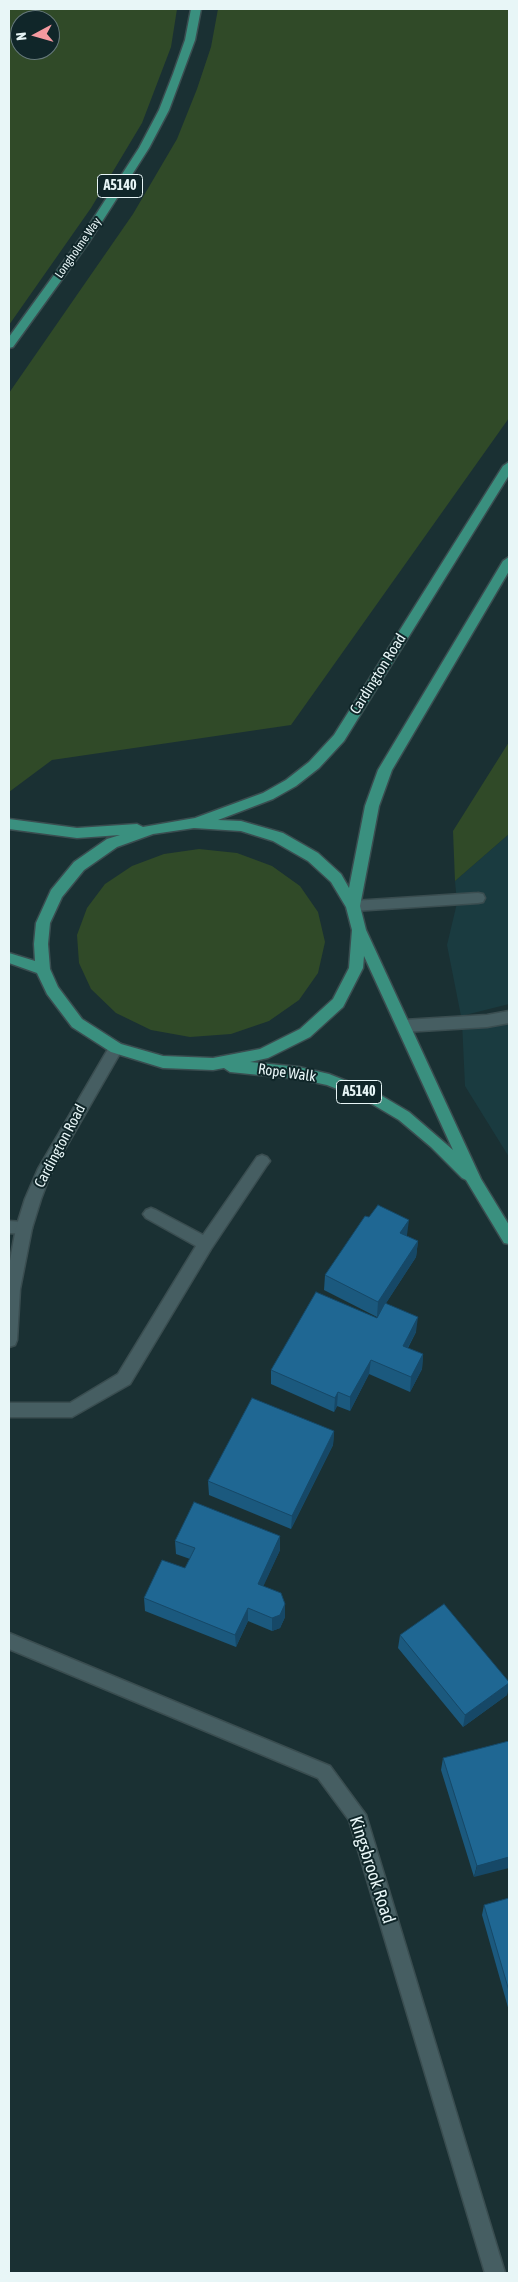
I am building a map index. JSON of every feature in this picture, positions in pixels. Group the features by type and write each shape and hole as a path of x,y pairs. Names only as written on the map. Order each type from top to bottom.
{"main road":[{"name":"Longholme Way","path":"9,344 85,240 144,148 164,110 178,74 190,40 196,9"},
{"name":"Cardington Road","path":"194,823 268,796 291,783 314,764 339,738 509,466"},
{"path":"353,906 372,806 385,770 509,561"},
{"path":"9,824 78,833 152,829 194,823 241,826 278,837 313,857 336,878 353,906 359,930 356,968 338,1003 306,1033 263,1054 214,1064 162,1062 116,1048 77,1023 52,990 43,969 41,944 43,923 56,894 79,866 112,844 152,829"},
{"name":"Rope Walk","path":"359,930 404,1026 417,1060 475,1182 509,1238"},
{"path":"9,958 43,969"},
{"name":"Rope Walk","path":"214,1064 299,1073 329,1080 372,1097 404,1116 436,1143 475,1182"}],"street":[{"path":"353,906 478,898"},
{"path":"404,1026 487,1021 509,1017"},
{"name":"Cardington Road","path":"9,1340 16,1227 43,1173 116,1048"},
{"path":"9,1410 72,1410 124,1380 206,1244 262,1161"},
{"path":"151,1214 206,1244"},
{"name":"Kingsbrook Road","path":"9,1641 324,1772 357,1815 495,2273"}],"shaded area":[{"path":"509,834 509,1004 461,1016 447,945 457,903 455,881"},
{"path":"509,1010 509,1157 465,1086 462,1022"}],"green space":[{"path":"9,9 177,9 171,47 142,123 91,208 9,325"},
{"path":"218,9 509,9 509,418 291,725 52,760 9,792 9,393 133,214 177,139 211,47"},
{"path":"509,742 509,834 455,881 453,831"},
{"path":"199,849 237,853 272,866 300,886 318,912 325,942 318,973 299,1000 269,1021 231,1034 190,1037 151,1030 116,1013 91,989 79,963 77,935 87,908 105,884 132,866 164,854"}],"building":[{"path":"378,1205 409,1220 400,1233 418,1241 378,1302 325,1275 365,1216 369,1217"},
{"path":"316,1292 377,1318 385,1303 418,1317 403,1346 423,1354 411,1377 371,1360 350,1397 338,1392 335,1398 271,1370"},
{"path":"252,1398 334,1431 292,1516 208,1481"},
{"path":"194,1502 280,1536 258,1584 281,1593 285,1604 280,1615 272,1618 248,1608 235,1635 144,1598 162,1560 185,1568 195,1548 175,1541"},
{"path":"444,1604 509,1682 465,1715 400,1635"},
{"path":"509,1741 509,1857 477,1866 443,1758"},
{"path":"509,1898 509,1991 484,1905"}]}
